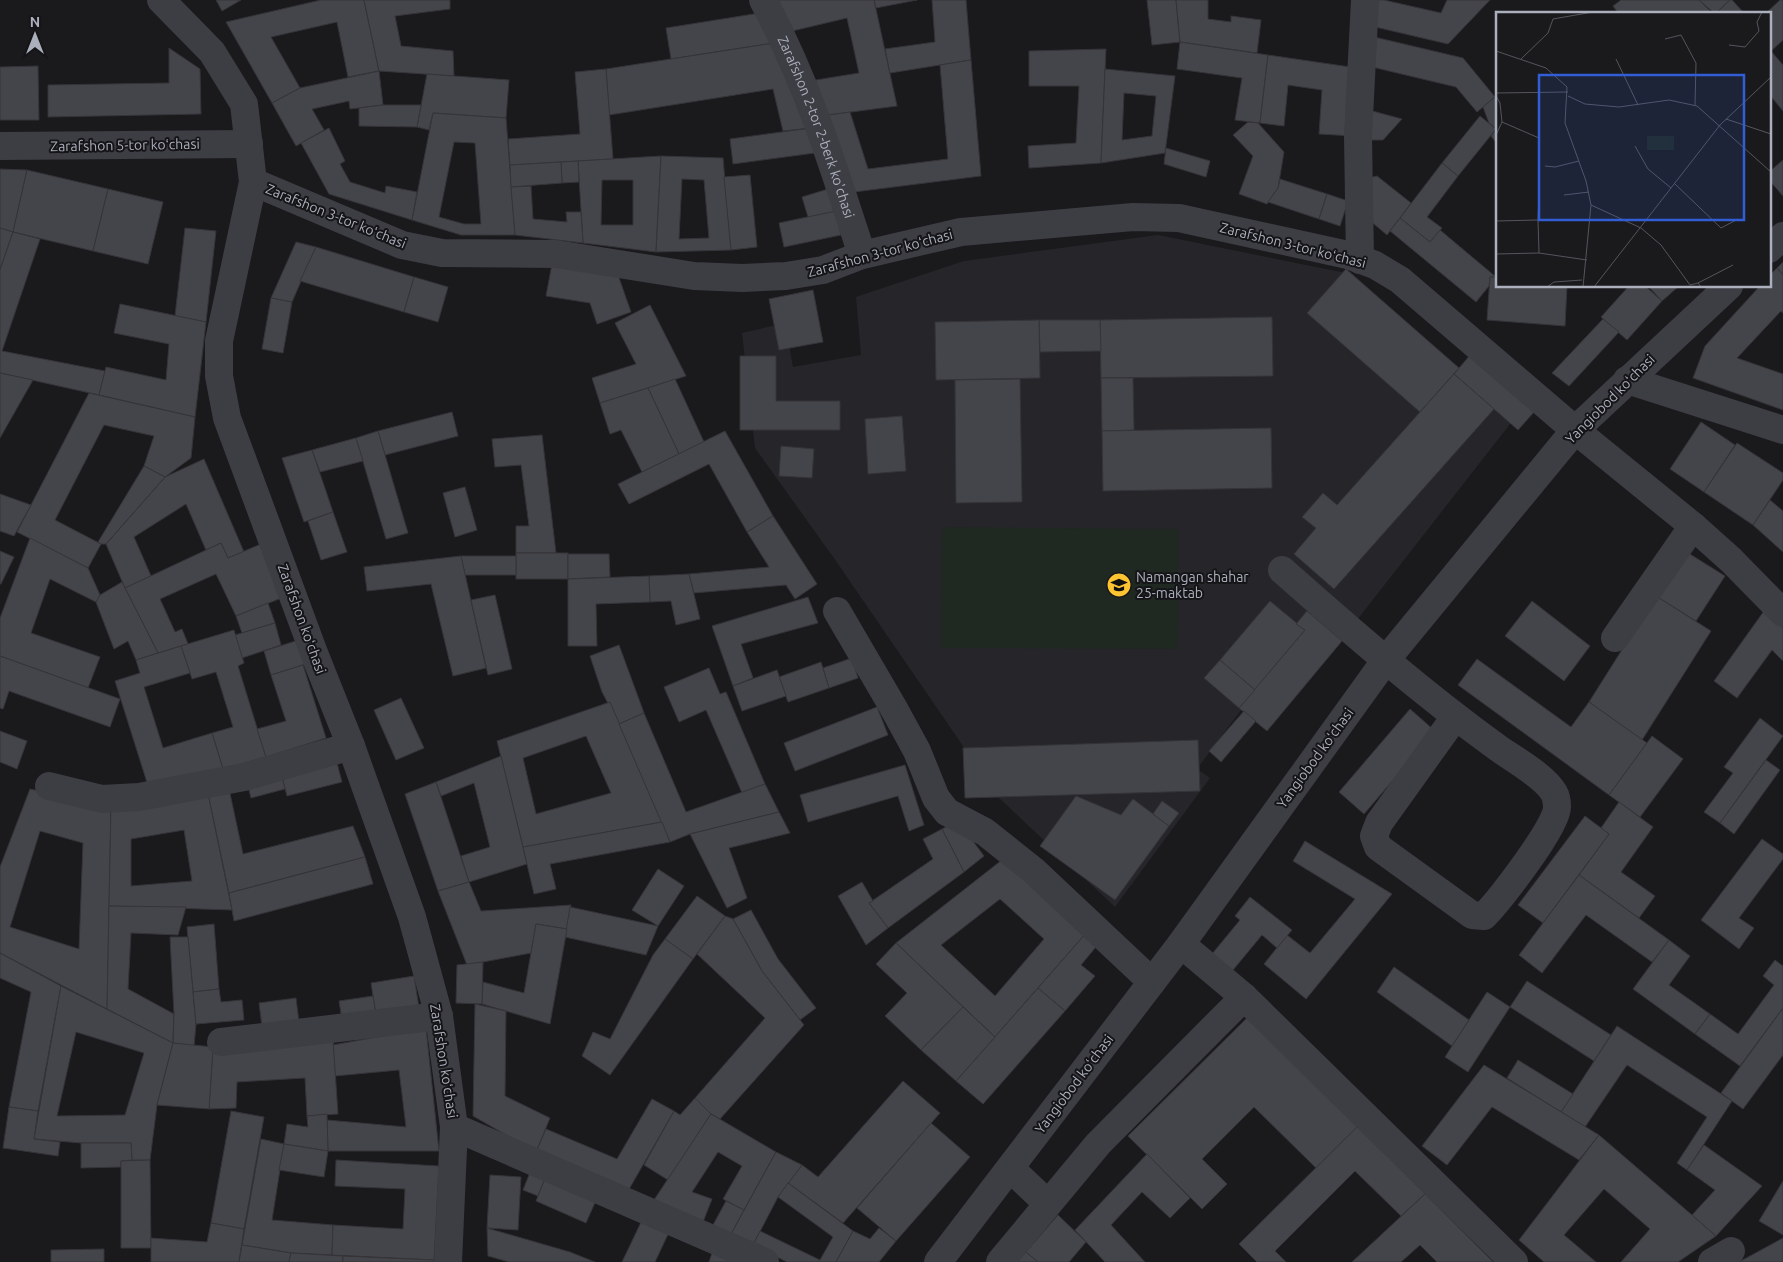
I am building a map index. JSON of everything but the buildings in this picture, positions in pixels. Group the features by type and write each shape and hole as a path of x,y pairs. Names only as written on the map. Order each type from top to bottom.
{"street":[{"name":"Zarafshon koʻchasi","path":"161,0 212,52 244,104 253,182 219,340 219,376 227,418 314,653 351,746 412,917 439,1016 454,1128 448,1262"},
{"name":"Zarafshon 2-tor 2-berk ko'chasi","path":"763,0 785,40 816,116 862,255"},
{"path":"1360,260 1358,136 1365,0"},
{"name":"Zarafshon 5-tor koʻchasi","path":"0,146 249,144"},
{"name":"Zarafshon 3-tor koʻchasi","path":"253,182 402,245 442,253 556,254 694,276 742,278 786,276 823,270 862,255 961,232 1133,216 1179,218 1360,260 1400,280 1575,430 1693,526 1731,560 1783,613"},
{"path":"1770,248 1783,236"},
{"name":"Yangiobod koʻchasi","path":"938,1262 1181,944 1386,661 1575,430 1726,288"},
{"path":"1627,380 1783,430"},
{"path":"1615,638 1693,526"},
{"path":"1282,570 1386,661 1455,717 1540,778 1554,792 1558,810 1552,825 1498,902 1484,916 1472,915 1378,846 1374,836 1379,823 1455,717"},
{"path":"837,611 897,714 917,751 936,798 947,812 985,832 1034,871 1152,982"},
{"path":"49,786 102,799 139,797 244,777 351,746"},
{"path":"1181,944 1244,996 1514,1262"},
{"path":"1000,1262 1047,1203 1098,1144 1244,996"},
{"path":"221,1042 439,1016"},
{"path":"454,1128 765,1262"},
{"path":"1010,1168 1047,1203"}],"shaded area":[{"name":"Namangan shahar 25-maktab","path":"1158,235 1346,273 1514,419 1329,656 1247,702 1197,769 1210,778 1115,907 998,797 836,561 755,448 742,333 785,323 793,367 861,355 856,297 964,261"},
{"path":"942,527 1178,529 1177,649 941,648"}],"place":[{"name":"Namangan shahar 25-maktab","path":"1119,585"}]}
